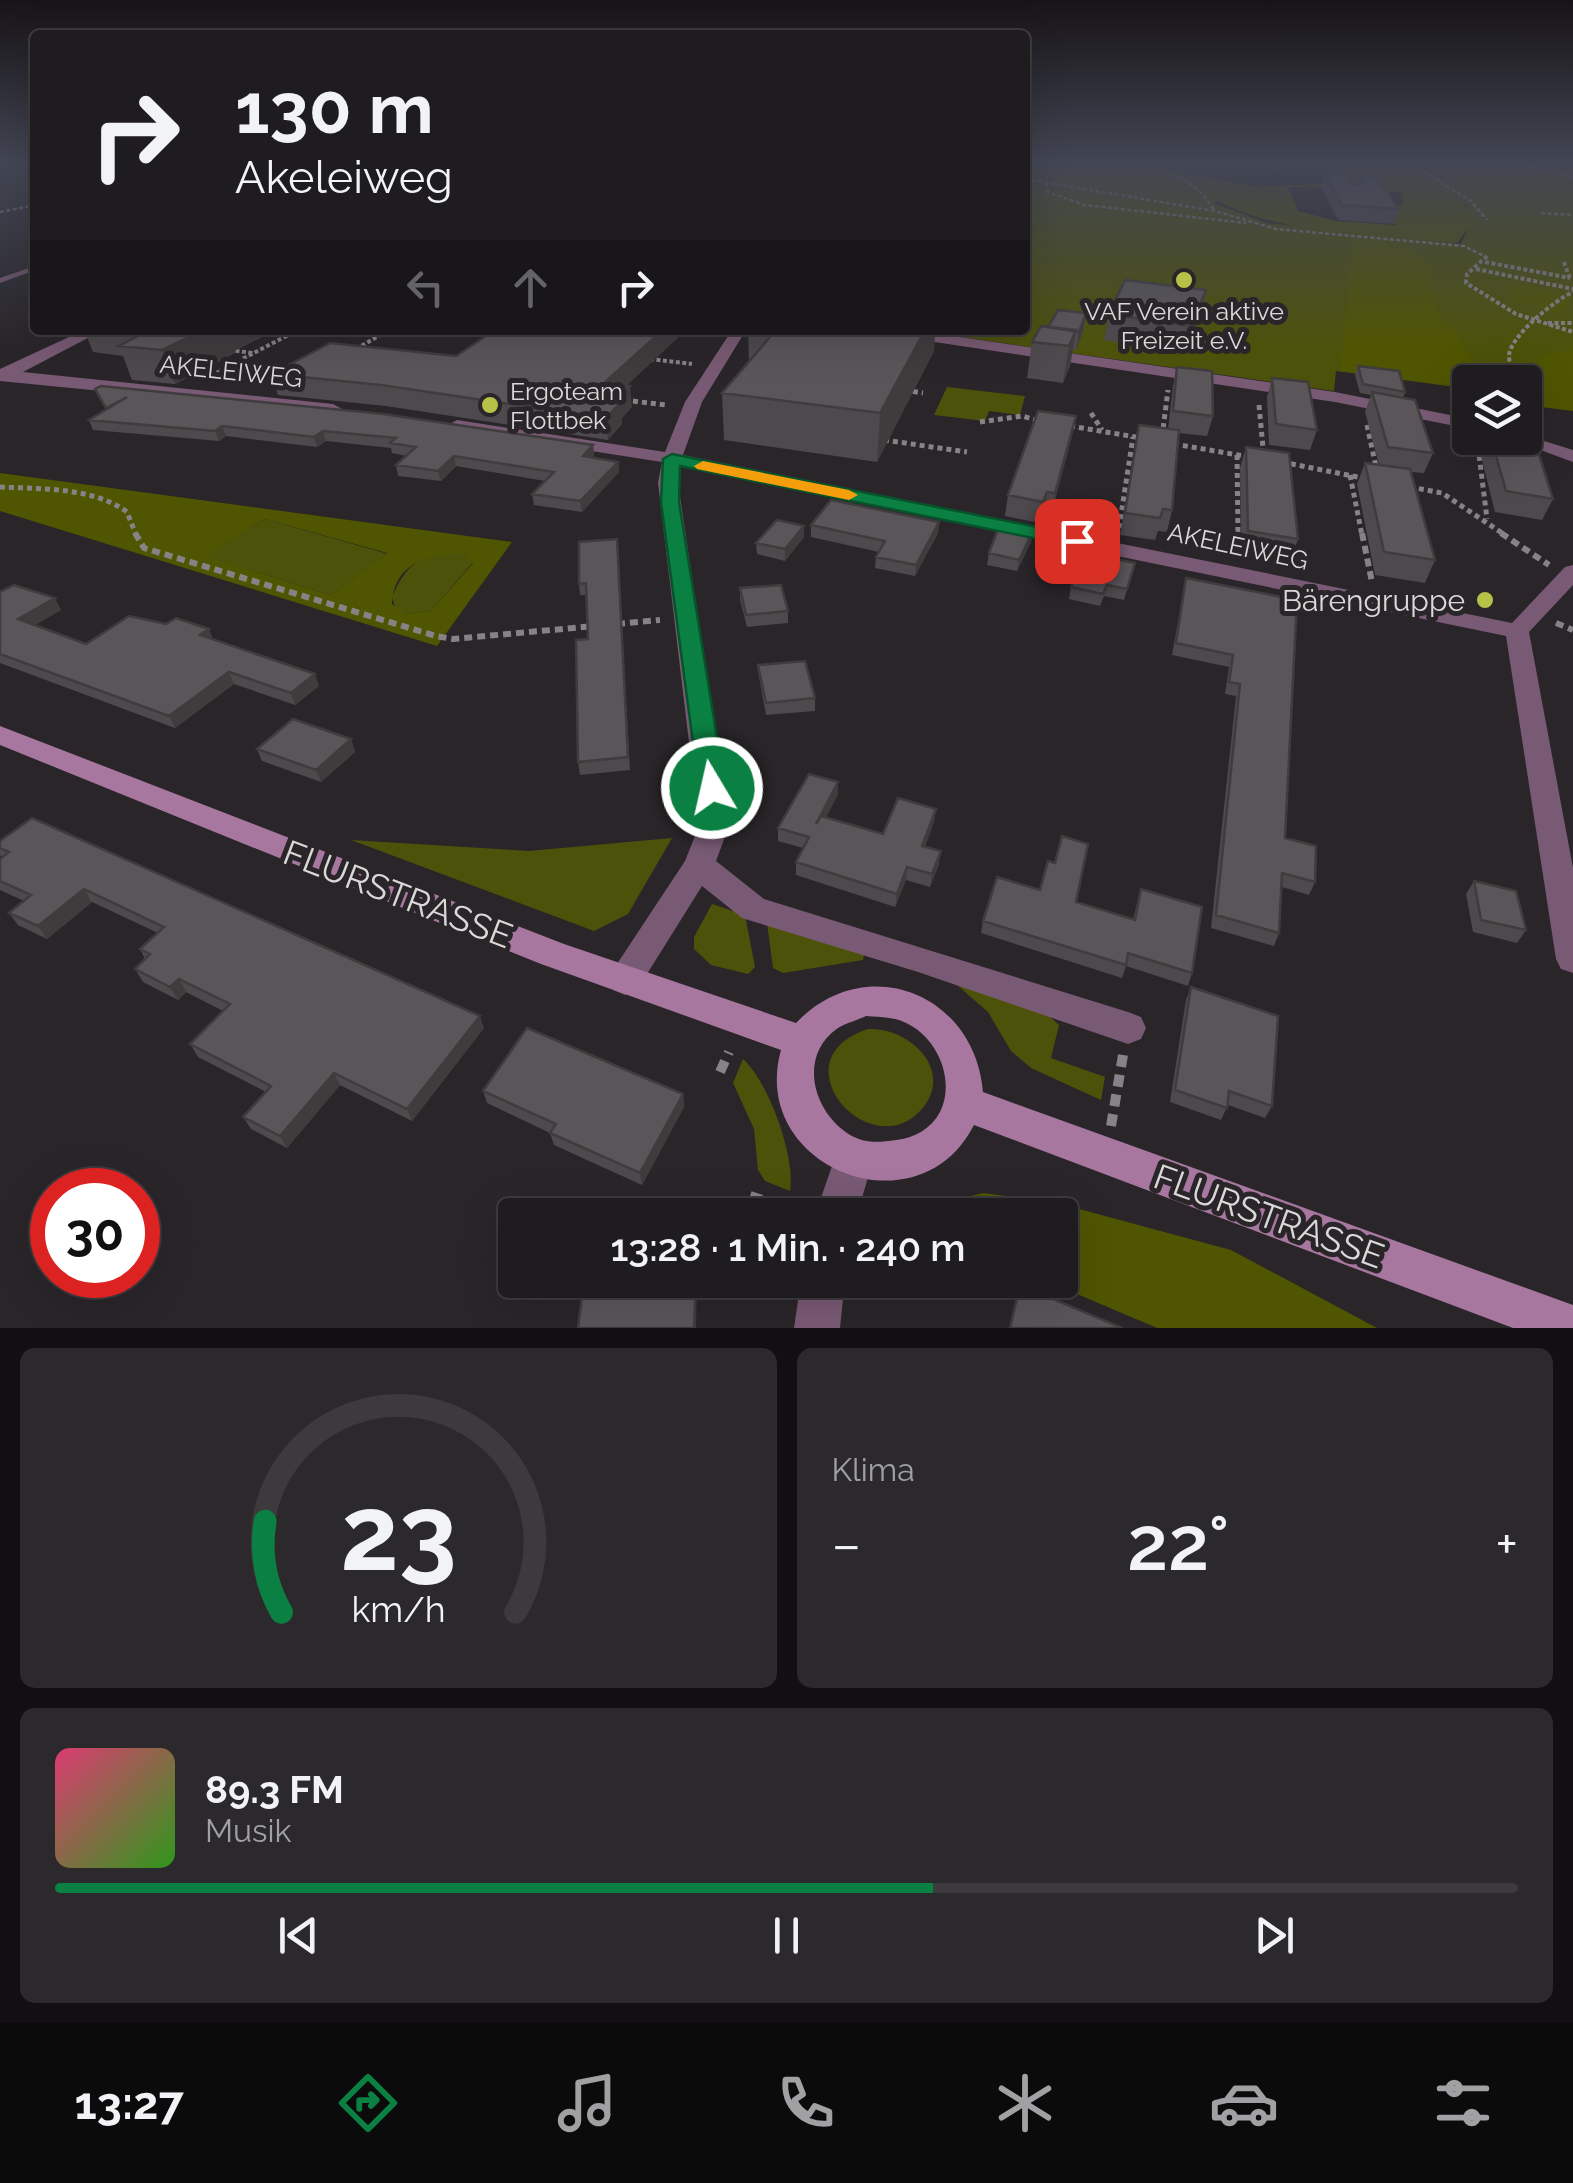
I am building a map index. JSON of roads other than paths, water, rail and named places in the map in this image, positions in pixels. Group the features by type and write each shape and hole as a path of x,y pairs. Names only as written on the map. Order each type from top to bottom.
{"street":[{"path":"1,375 85,335"},
{"path":"625,980 699,865 714,826 712,788 670,502 672,459 712,367 734,335"},
{"path":"952,335 1452,420"},
{"name":"AKELEIWEG","path":"1,375 352,412"},
{"name":"AKELEIWEG","path":"434,422 672,459 1516,631"},
{"path":"1542,446 1573,456"},
{"path":"1570,575 1516,631 1562,836 1573,959"},
{"name":"FLURSTRASSE","path":"0,735 625,980 801,1041"},
{"path":"699,865 752,909 918,958 1128,1028"},
{"path":"865,1002 906,1007 941,1029 954,1045 964,1073 964,1103 948,1136 933,1148 896,1162 854,1157 834,1148 803,1116 792,1078 801,1041 828,1013 846,1006 865,1002"},
{"name":"FLURSTRASSE","path":"964,1103 1573,1328"},
{"path":"841,1198 854,1157"},
{"path":"817,1328 821,1298"}],"lane":[{"path":"0,281 30,270"}],"place":[{"name":"VAF Verein aktive Freizeit e.V.","path":"1184,280"},
{"name":"Ergoteam Flottbek","path":"490,405"},
{"name":"Bärengruppe","path":"1485,600"}]}
